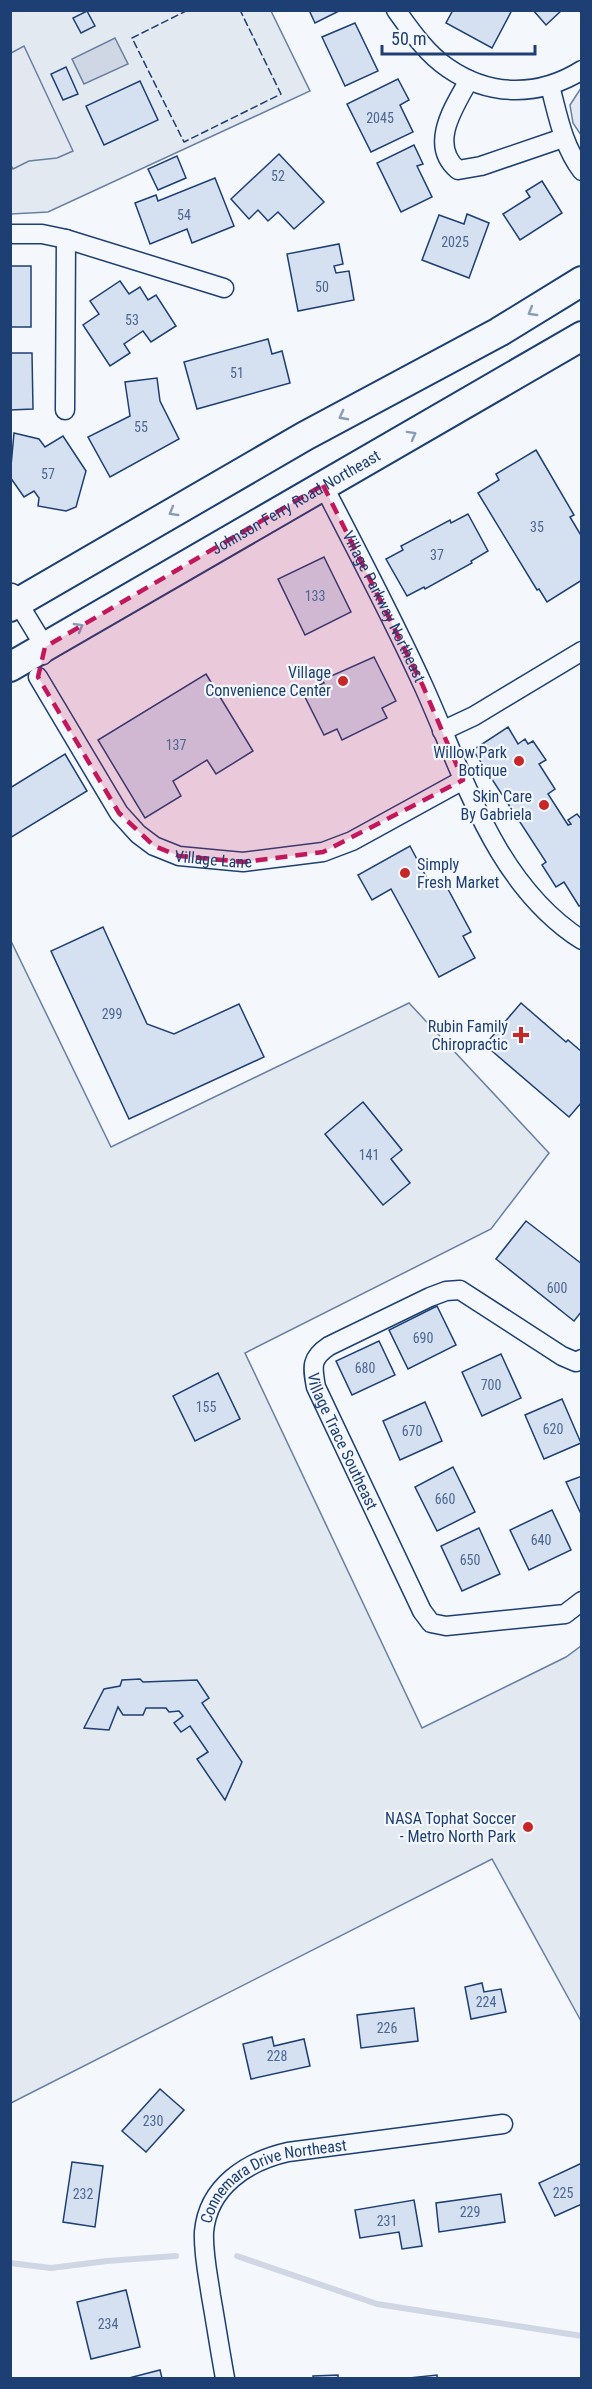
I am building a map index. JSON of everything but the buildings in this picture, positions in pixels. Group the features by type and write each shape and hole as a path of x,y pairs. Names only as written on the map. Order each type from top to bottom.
{"main road":[{"path":"13,600 304,436 499,332 582,281"},
{"name":"Johnson Ferry Road Northeast","path":"10,667 582,336"}],"street":[{"path":"396,10 429,52 447,68 469,80 496,90 523,91 550,86 582,69"},
{"path":"469,80 447,125 442,141 444,152 450,163 458,170 481,166 563,138"},
{"path":"550,86 563,138 572,158 582,171"},
{"path":"10,234 42,234 66,239 224,288"},
{"path":"65,410 66,239"},
{"name":"Village Parkway Northeast","path":"323,485 418,675 463,780 491,836 512,872 538,904 567,931 582,940"},
{"path":"10,667 38,677 45,647 13,600"},
{"path":"442,731 474,716 582,651"},
{"name":"Village Lane","path":"38,677 119,813 138,834 154,846 179,856 243,862 323,852 352,841 463,780"},
{"name":"Village Trace Southeast","path":"582,1359 576,1362 562,1356 460,1290 446,1291 430,1297 329,1346 318,1354 313,1368 316,1387 422,1611 431,1623 446,1626 565,1614 582,1601"},
{"name":"Connemara Drive Northeast","path":"225,2379 208,2275 204,2230 210,2211 230,2180 244,2168 264,2157 288,2152 503,2124"}],"highlighted area":[{"path":"323,485 423,686 463,780 323,852 243,862 179,856 154,846 119,813 38,677 45,647"}],"shaded area":[{"path":"10,11 271,11 310,91 48,212 11,214"},
{"path":"115,38 128,64 84,84 72,59"},
{"path":"24,46 73,151 57,158 29,161 13,169 10,164 11,53"},
{"path":"581,88 581,135 573,123 570,105"},
{"path":"10,939 111,1147 409,1003 549,1153 491,1229 245,1353 422,1728 566,1657 581,1646 581,2021 492,1859 11,2103"}],"waterway":[{"path":"10,2263 51,2268 176,2256"},
{"path":"237,2256 377,2304 582,2336"}],"fence":[{"path":"188,10 132,38 184,142 281,94 240,10"}],"place":[{"name":"Village Convenience Center","path":"343,681"},
{"name":"Willow Park Botique","path":"519,761"},
{"name":"Skin Care By Gabriela","path":"544,805"},
{"name":"Simply Fresh Market","path":"405,873"},
{"name":"Rubin Family Chiropractic","path":"521,1035"},
{"name":"NASA Tophat Soccer - Metro North Park","path":"528,1827"}]}
